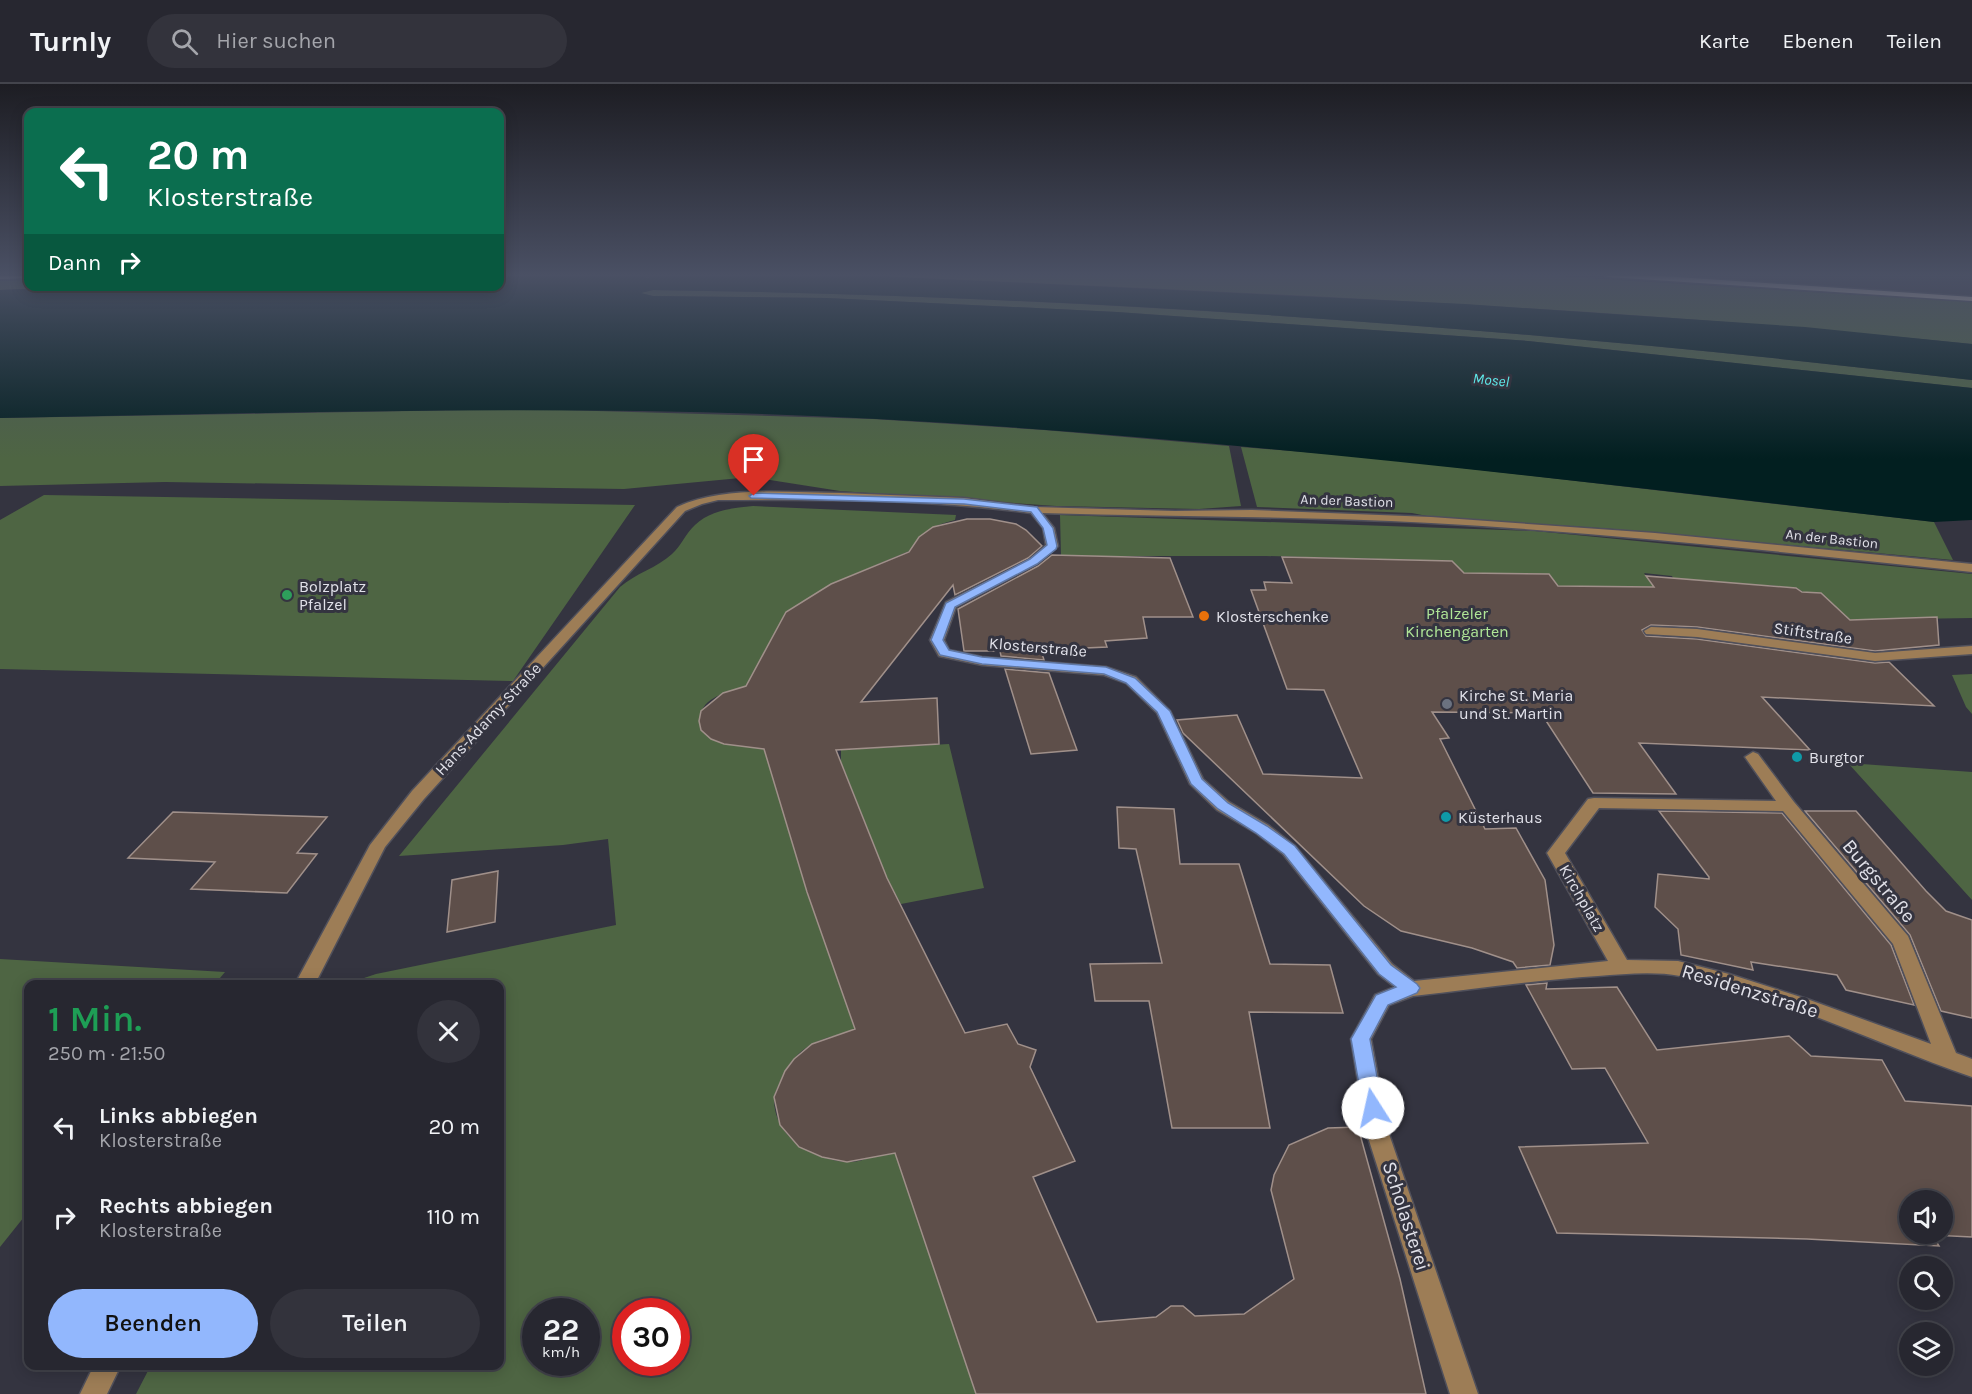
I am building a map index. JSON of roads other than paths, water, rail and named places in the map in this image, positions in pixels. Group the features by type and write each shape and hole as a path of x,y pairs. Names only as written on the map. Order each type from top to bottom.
{"street":[{"name":"An der Bastion","path":"718,497 848,496 964,501 1034,510 1252,513 1431,520 1655,536 1972,568"},
{"name":"Hans-Adamy-Straße","path":"307,980 378,845 418,795 681,509 699,501 718,497"},
{"name":"Klosterstraße","path":"1034,510 1048,528 1052,546 1034,562 950,605 937,640 944,653 982,661 1106,671 1131,680 1163,711 1196,781 1223,806 1262,829 1289,850 1385,969 1411,988"},
{"name":"Stiftstraße","path":"1651,631 1696,633 1875,657 1972,650"},
{"name":"Burgstraße","path":"1753,757 1788,806 1901,941 1948,1060"},
{"name":"Kirchplatz","path":"1621,967 1556,853 1594,802 1788,806"},
{"name":"Residenzstraße","path":"1411,988 1621,967 1678,968 1729,981 1800,1004 1972,1068"},
{"name":"Scholasterei","path":"1411,988 1382,1000 1361,1039 1377,1131 1464,1394"},
{"path":"93,1394 105,1370"}],"water":[{"name":"Mosel","path":"0,336 1459,336 1528,341 1972,388 1972,520 1934,522 1274,449 1010,427 877,419 658,411 548,410 0,418"},
{"path":"1538,336 1895,336 1972,344 1972,380 1808,362"}],"place":[{"name":"Bolzplatz Pfalzel","path":"287,595"},
{"name":"Klosterschenke","path":"1204,616"},
{"name":"Kirche St. Maria und St. Martin","path":"1447,704"},
{"name":"Burgtor","path":"1797,757"},
{"name":"Küsterhaus","path":"1446,817"}],"park label":[{"name":"Pfalzeler Kirchengarten","path":"1457,622"}]}
